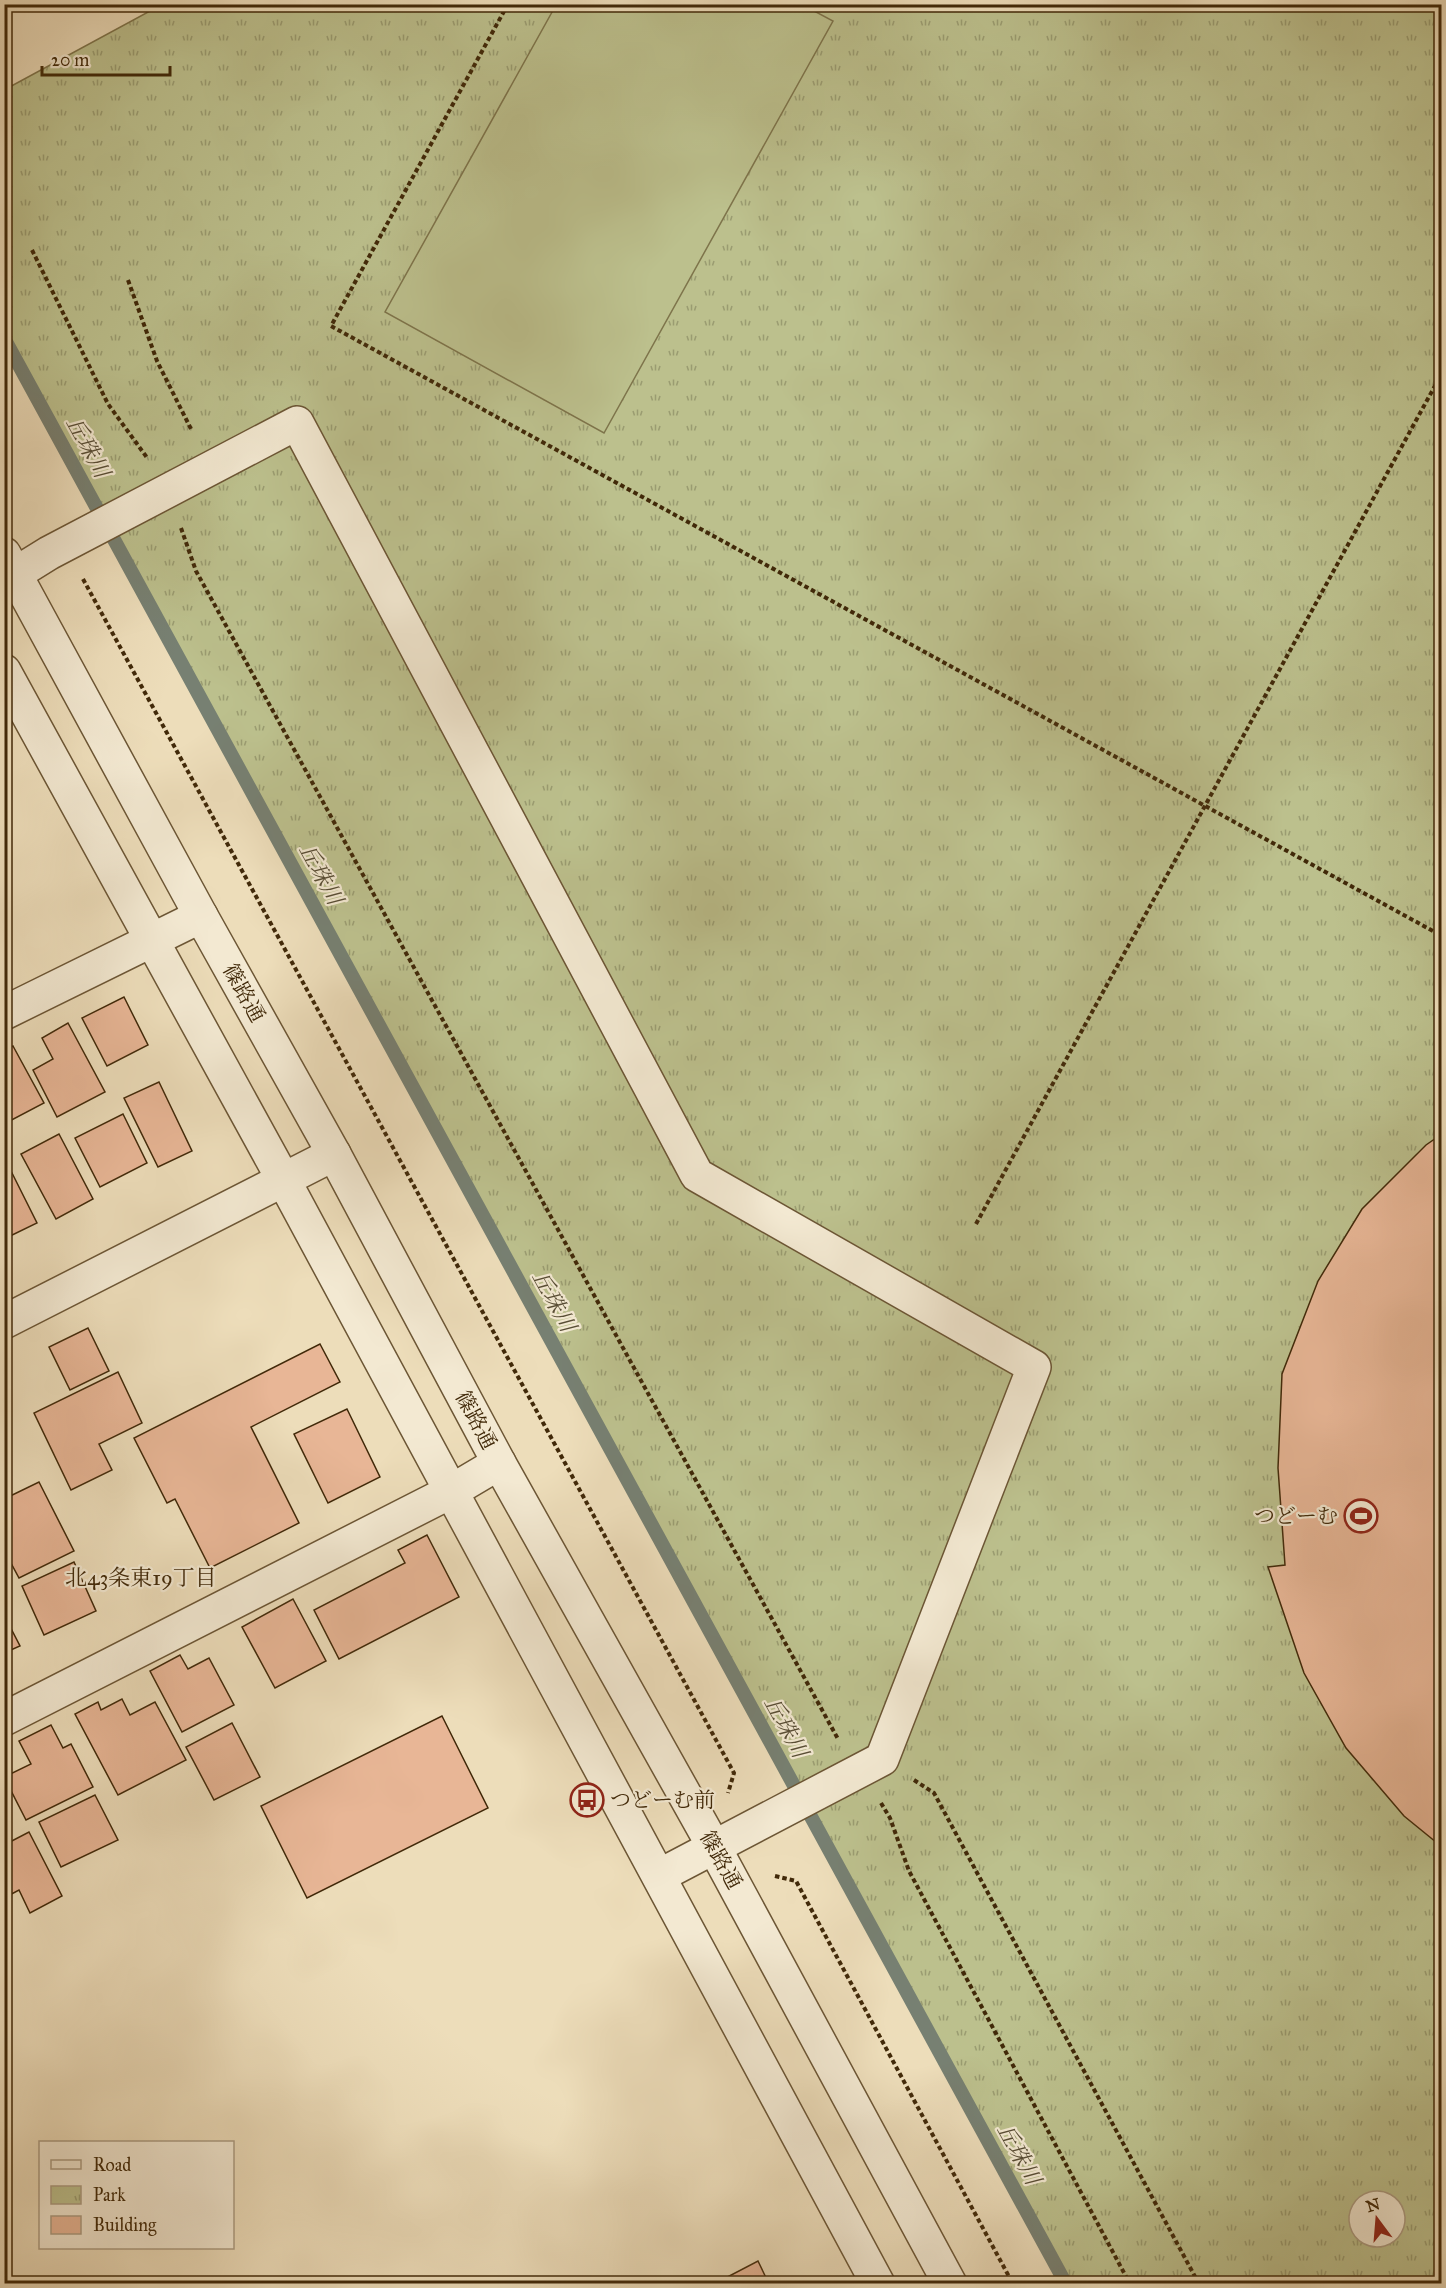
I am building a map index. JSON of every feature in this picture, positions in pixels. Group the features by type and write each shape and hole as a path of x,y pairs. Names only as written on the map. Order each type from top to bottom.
{"street":[{"path":"8,570 61,547 297,423 697,1174 1034,1367 882,1759 658,1876"},
{"name":"篠路通","path":"8,570 334,1154 499,1463 714,1846 950,2283"},
{"path":"4,671 283,1179 878,2283"},
{"path":"4,1013 201,916"},
{"path":"4,1322 334,1154"},
{"path":"4,1719 450,1492 499,1463"}],"path":[{"path":"508,4 331,326 1442,936"},
{"path":"32,250 108,404 145,454 174,507 196,571 834,1733"},
{"path":"128,280 158,361 191,429"},
{"path":"976,1224 1442,373"},
{"path":"73,578 84,579 734,1773 728,1794"},
{"path":"934,1793 1199,2283"},
{"path":"890,1818 909,1871 1130,2283"},
{"path":"772,1875 796,1881 1014,2283"}],"green space":[{"path":"161,5 1441,5 1441,2283 1066,2283 5,338 4,90"},
{"path":"556,5 803,5 833,21 604,433 385,312"}],"building":[{"path":"124,997 148,1045 107,1066 82,1018"},
{"path":"68,1023 105,1092 57,1117 33,1070 53,1059 42,1038"},
{"path":"13,1046 44,1103 4,1124 4,1050"},
{"path":"159,1082 192,1151 158,1167 124,1098"},
{"path":"123,1114 147,1163 100,1187 75,1138"},
{"path":"59,1134 93,1199 56,1219 21,1154"},
{"name":"つどーむ","path":"1442,1134 1442,1847 1404,1816 1346,1748 1304,1673 1268,1567 1285,1565 1278,1468 1282,1374 1318,1281 1362,1209 1426,1145"},
{"path":"6,1161 37,1223 4,1239 4,1162"},
{"path":"88,1328 109,1371 70,1390 49,1347"},
{"path":"320,1344 340,1382 251,1427 299,1523 210,1568 175,1499 167,1503 134,1438"},
{"path":"118,1372 142,1423 99,1444 112,1470 71,1490 34,1413"},
{"path":"347,1409 380,1477 328,1503 294,1434"},
{"path":"39,1482 74,1551 19,1578 4,1550 4,1499"},
{"path":"427,1535 459,1597 339,1659 314,1610 405,1563 398,1550"},
{"path":"74,1562 96,1611 44,1635 22,1586"},
{"path":"293,1599 326,1661 275,1688 242,1627"},
{"path":"4,1615 20,1646 4,1653"},
{"path":"180,1655 188,1669 209,1658 234,1705 182,1732 150,1671"},
{"path":"122,1699 130,1715 155,1702 186,1760 118,1795 75,1714 98,1702 101,1710"},
{"path":"442,1716 488,1808 307,1898 261,1806"},
{"path":"232,1723 260,1777 214,1800 186,1747"},
{"path":"51,1725 63,1748 71,1744 93,1787 26,1820 4,1777 31,1764 19,1741"},
{"path":"4,1794 11,1807 4,1811"},
{"path":"95,1795 118,1840 61,1867 39,1822"},
{"path":"29,1832 62,1896 30,1913 19,1890 4,1898 4,1845"},
{"path":"758,2261 769,2284 714,2284"}],"waterway":[{"name":"丘珠川","path":"4,338 1066,2284"}],"place":[{"name":"つどーむ","path":"1361,1516"},
{"name":"つどーむ前","path":"587,1800"}],"district":[{"name":"北43条東19丁目","path":"141,1577"}]}
